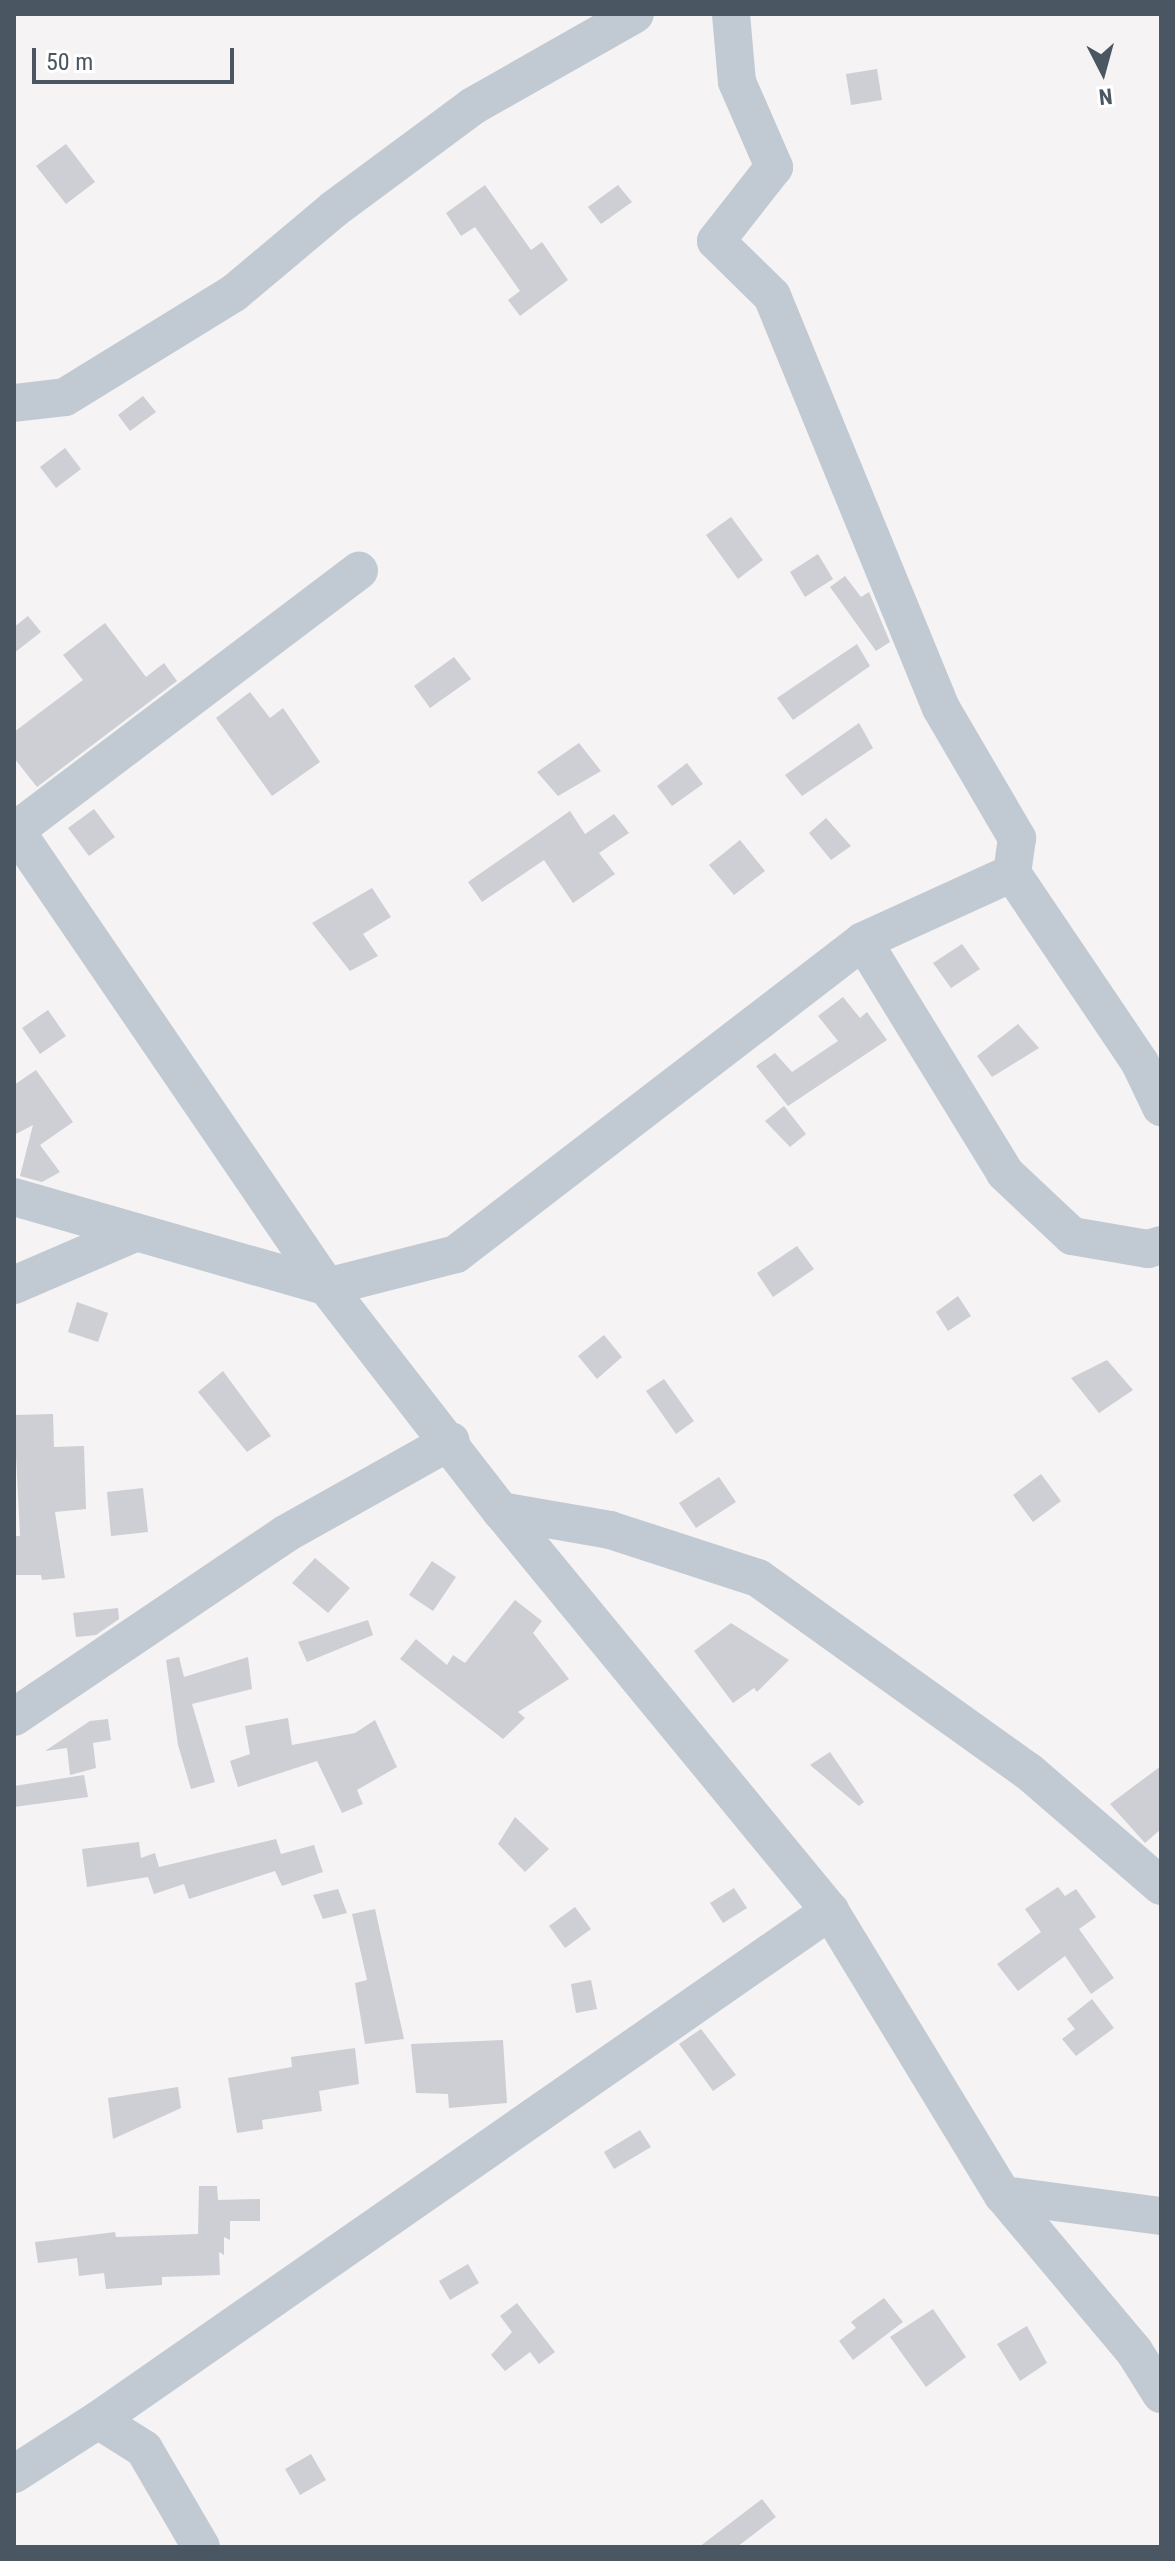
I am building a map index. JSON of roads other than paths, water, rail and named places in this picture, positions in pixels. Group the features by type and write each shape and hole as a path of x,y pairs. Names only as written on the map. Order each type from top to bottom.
{"street":[{"path":"14,403 65,397 234,293 334,209 473,106 635,14"},
{"path":"731,14 737,82 774,167 716,241 772,296 941,708 1017,838 1012,873 1140,1063 1161,1107"},
{"path":"359,571 19,846 327,1287 451,1441 501,1511 830,1911 1003,2195 1134,2351 1161,2394"},
{"path":"14,1197 327,1287 456,1254 863,941 1012,873"},
{"path":"863,941 1005,1173 1072,1236 1148,1249 1161,1245"},
{"path":"14,1285 135,1233"},
{"path":"14,1717 285,1534 451,1441"},
{"path":"501,1511 610,1530 758,1578 1028,1771 1161,1886"},
{"path":"14,2474 98,2420 830,1911"},
{"path":"1003,2195 1161,2216"},
{"path":"98,2420 144,2449 201,2547"}]}
